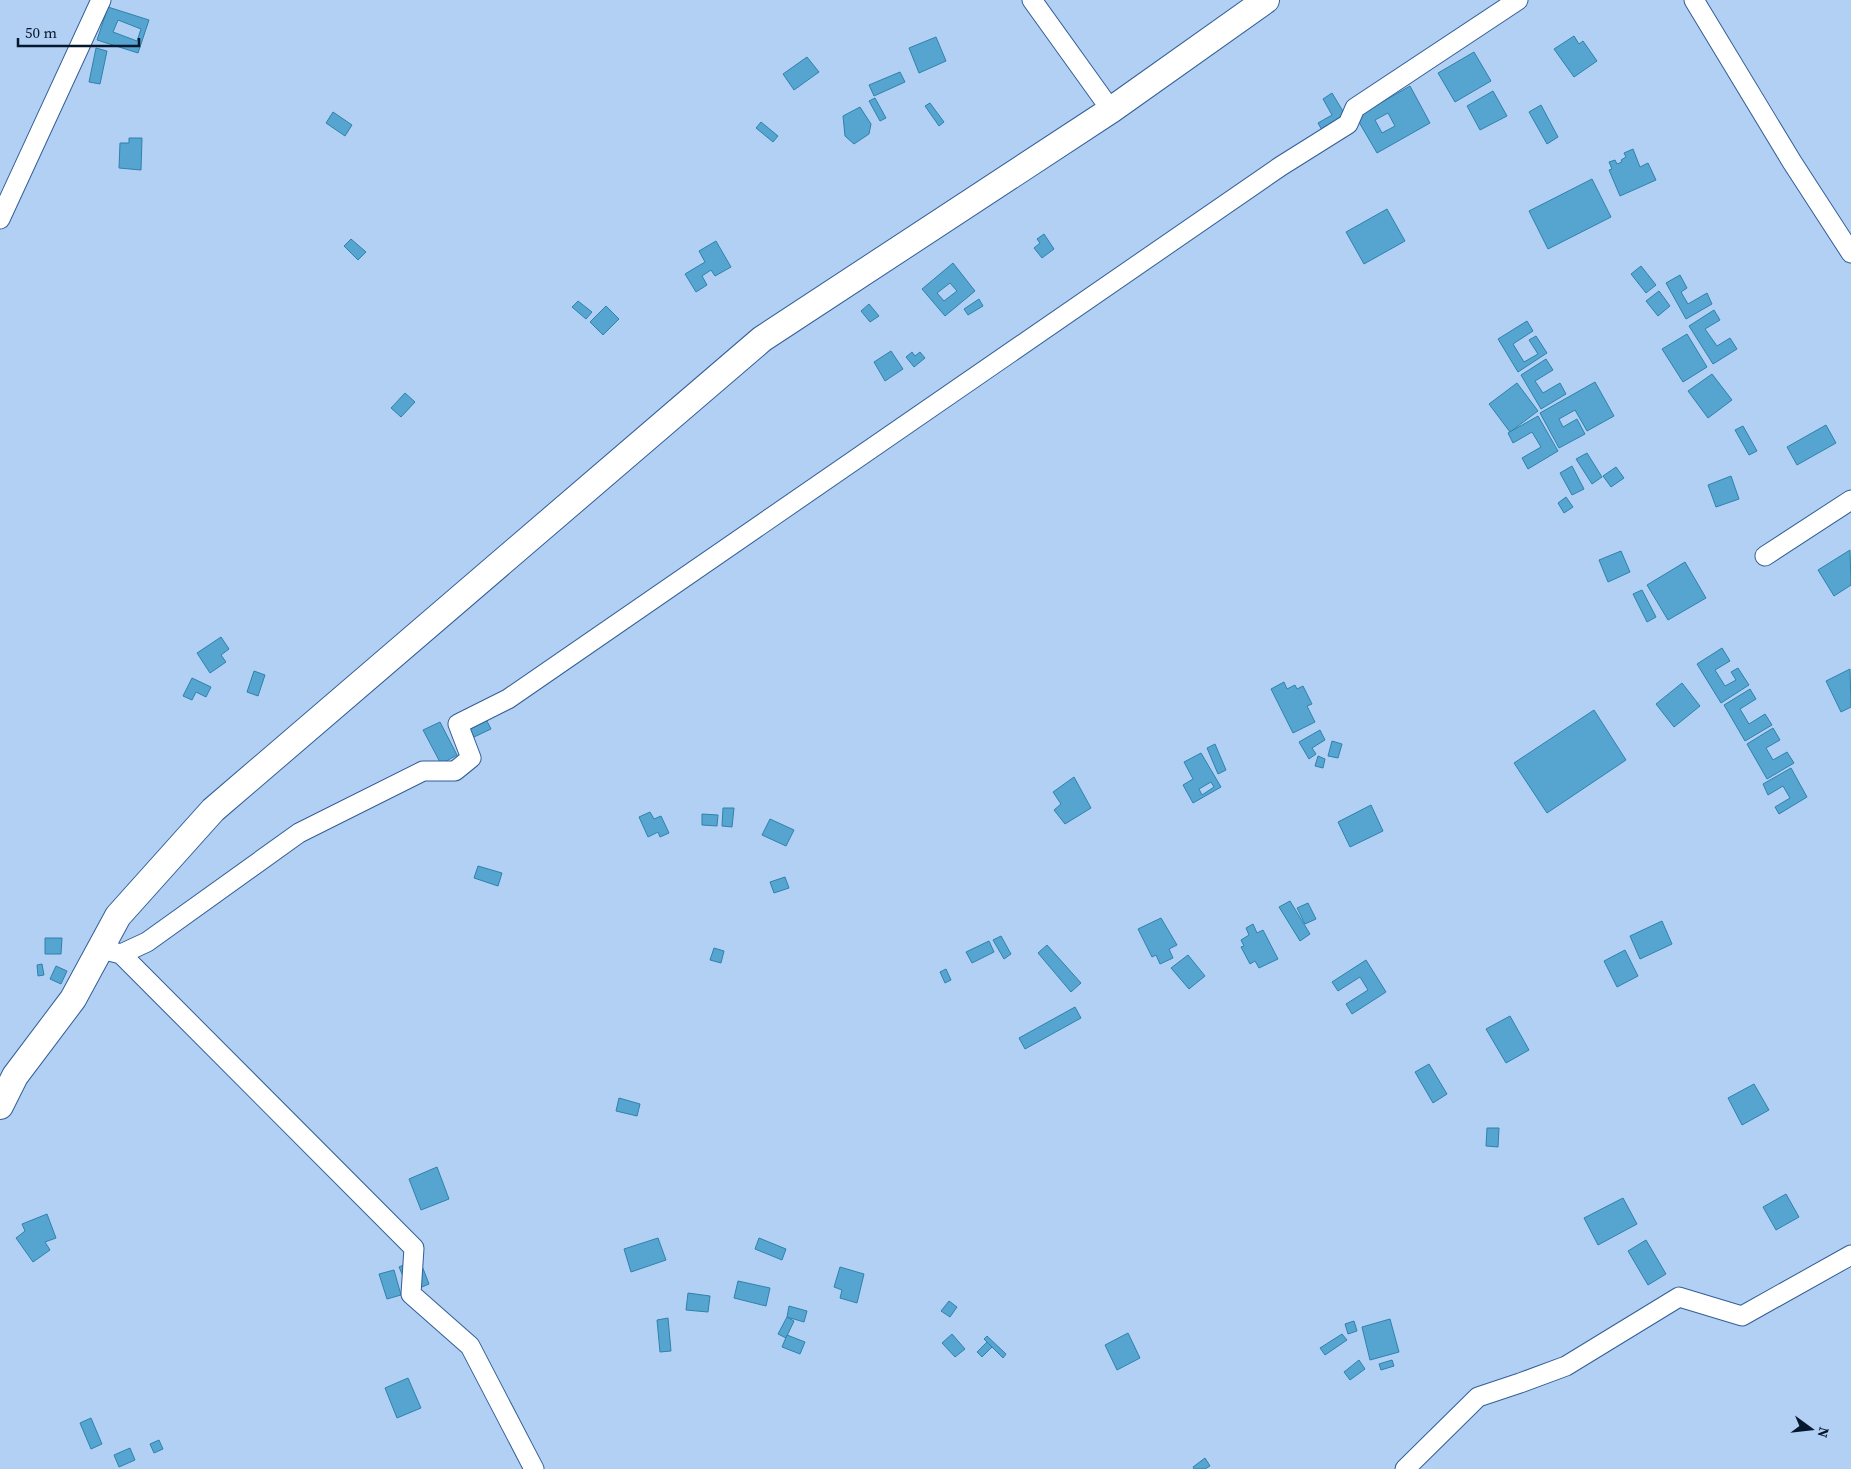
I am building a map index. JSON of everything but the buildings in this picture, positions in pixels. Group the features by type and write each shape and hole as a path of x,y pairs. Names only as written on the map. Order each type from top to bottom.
{"street":[{"path":"0,218 101,0"},
{"path":"1032,0 1111,110"},
{"path":"0,1106 15,1076 111,951 118,916 213,810 762,339 1111,110 1266,0"},
{"path":"111,951 147,942 299,833 423,772 454,771 471,758 458,724 508,699 1265,178 1348,124 1355,108 1518,0"},
{"path":"1694,0 1792,162 1851,253"},
{"path":"1765,556 1851,500"},
{"path":"111,951 414,1248 411,1294 470,1346 534,1469"},
{"path":"1405,1469 1478,1397 1566,1366 1679,1297 1742,1316 1851,1255"}]}
